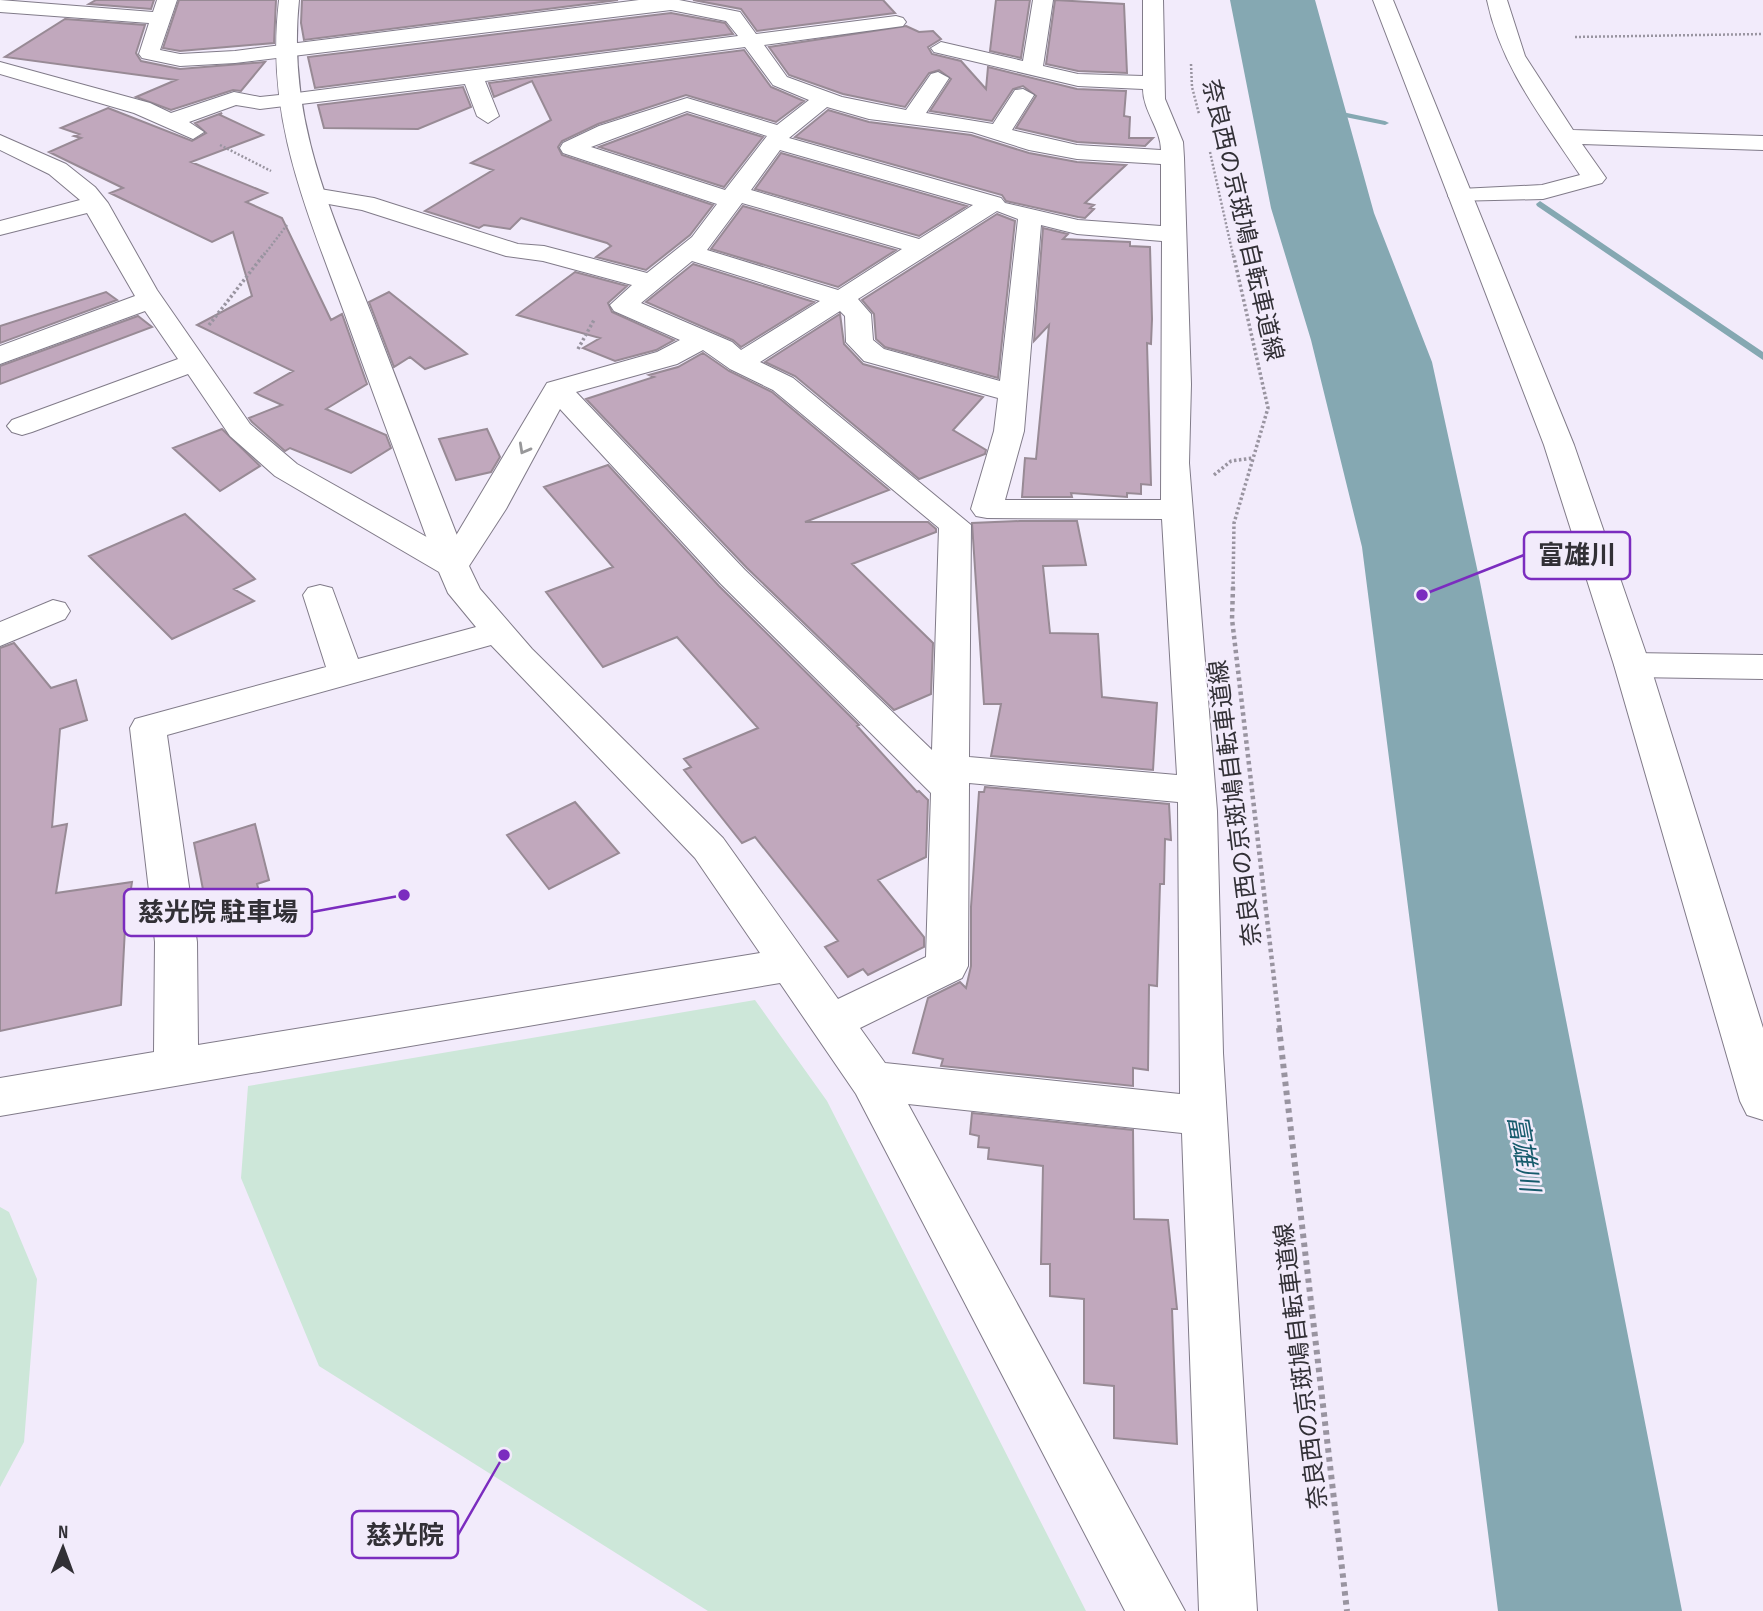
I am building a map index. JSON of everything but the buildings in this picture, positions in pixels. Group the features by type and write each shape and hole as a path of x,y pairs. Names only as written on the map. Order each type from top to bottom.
{"street":[{"path":"289,0 284,50 289,100 304,165 465,593 499,632 709,848 872,1081 1156,1611"},
{"path":"647,0 733,16 780,81 869,112 903,127 975,125 999,134 1077,152 1173,158"},
{"path":"1032,69 1043,0"},
{"path":"1153,0 1154,99 1172,142 1173,158 1176,235 1174,463 1196,790 1204,1116 1228,1611"},
{"path":"1384,0 1559,444 1632,665 1763,1101"},
{"path":"1460,196 1544,192 1594,178 1519,69 1502,32 1497,0"},
{"path":"0,6 164,9 149,54 180,60 235,57 673,4"},
{"path":"846,9 861,26"},
{"path":"429,11 432,33"},
{"path":"171,121 234,99 260,103 289,100 896,22"},
{"path":"942,48 1078,80 1154,83"},
{"path":"0,68 142,108 200,135"},
{"path":"472,76 488,116"},
{"path":"903,127 938,78"},
{"path":"999,134 1023,95"},
{"path":"824,98 778,137 701,242 623,305 722,348 740,363 783,384 955,525 947,966 831,1022"},
{"path":"924,248 733,197 571,148 607,131 687,104 778,137 863,156 1030,217 1077,227 1176,235"},
{"path":"1566,137 1763,143"},
{"path":"0,142 75,179 96,203 151,299 240,430 286,470 453,566"},
{"path":"314,195 366,203 515,251 544,254 651,282"},
{"path":"0,228 96,203"},
{"path":"740,363 844,300 993,203"},
{"path":"1030,217 1010,431 987,509 1177,510"},
{"path":"688,253 844,300 858,314 860,342 874,355 1013,393"},
{"path":"0,356 151,299"},
{"path":"453,566 490,509 557,389 667,358 701,340"},
{"path":"22,426 190,358"},
{"path":"557,389 733,577 950,779 1196,790"},
{"path":"320,595 346,674"},
{"path":"0,635 53,611"},
{"path":"176,1068 176,942 148,728 499,632"},
{"path":"1632,665 1763,667"},
{"path":"0,1097 176,1068 419,1014 790,965"},
{"path":"872,1081 1204,1116"}],"path":[{"path":"1575,37 1763,34"},
{"name":"奈良西の京斑鳩自転車道線","path":"1191,62 1192,87 1203,127"},
{"path":"190,358 274,240 314,195 200,135"},
{"name":"奈良西の京斑鳩自転車道線","path":"1206,140 1268,408 1234,523 1231,620 1348,1611"},
{"path":"557,389 593,321 623,305"}],"green space":[{"path":"755,1000 827,1101 1086,1611 708,1611 319,1366 241,1178 248,1086"},
{"path":"0,1207 9,1212 37,1279 24,1442 0,1487"}],"water":[{"path":"1230,0 1315,0 1374,213 1432,362 1480,582 1682,1611 1498,1611 1362,547 1311,340 1271,208"}],"waterway":[{"path":"1328,111 1385,123"},
{"path":"1540,204 1763,357"}],"place":[{"name":"富雄川","path":"1422,595"},
{"name":"慈光院 駐車場","path":"404,895"},
{"name":"慈光院","path":"504,1455"}]}
